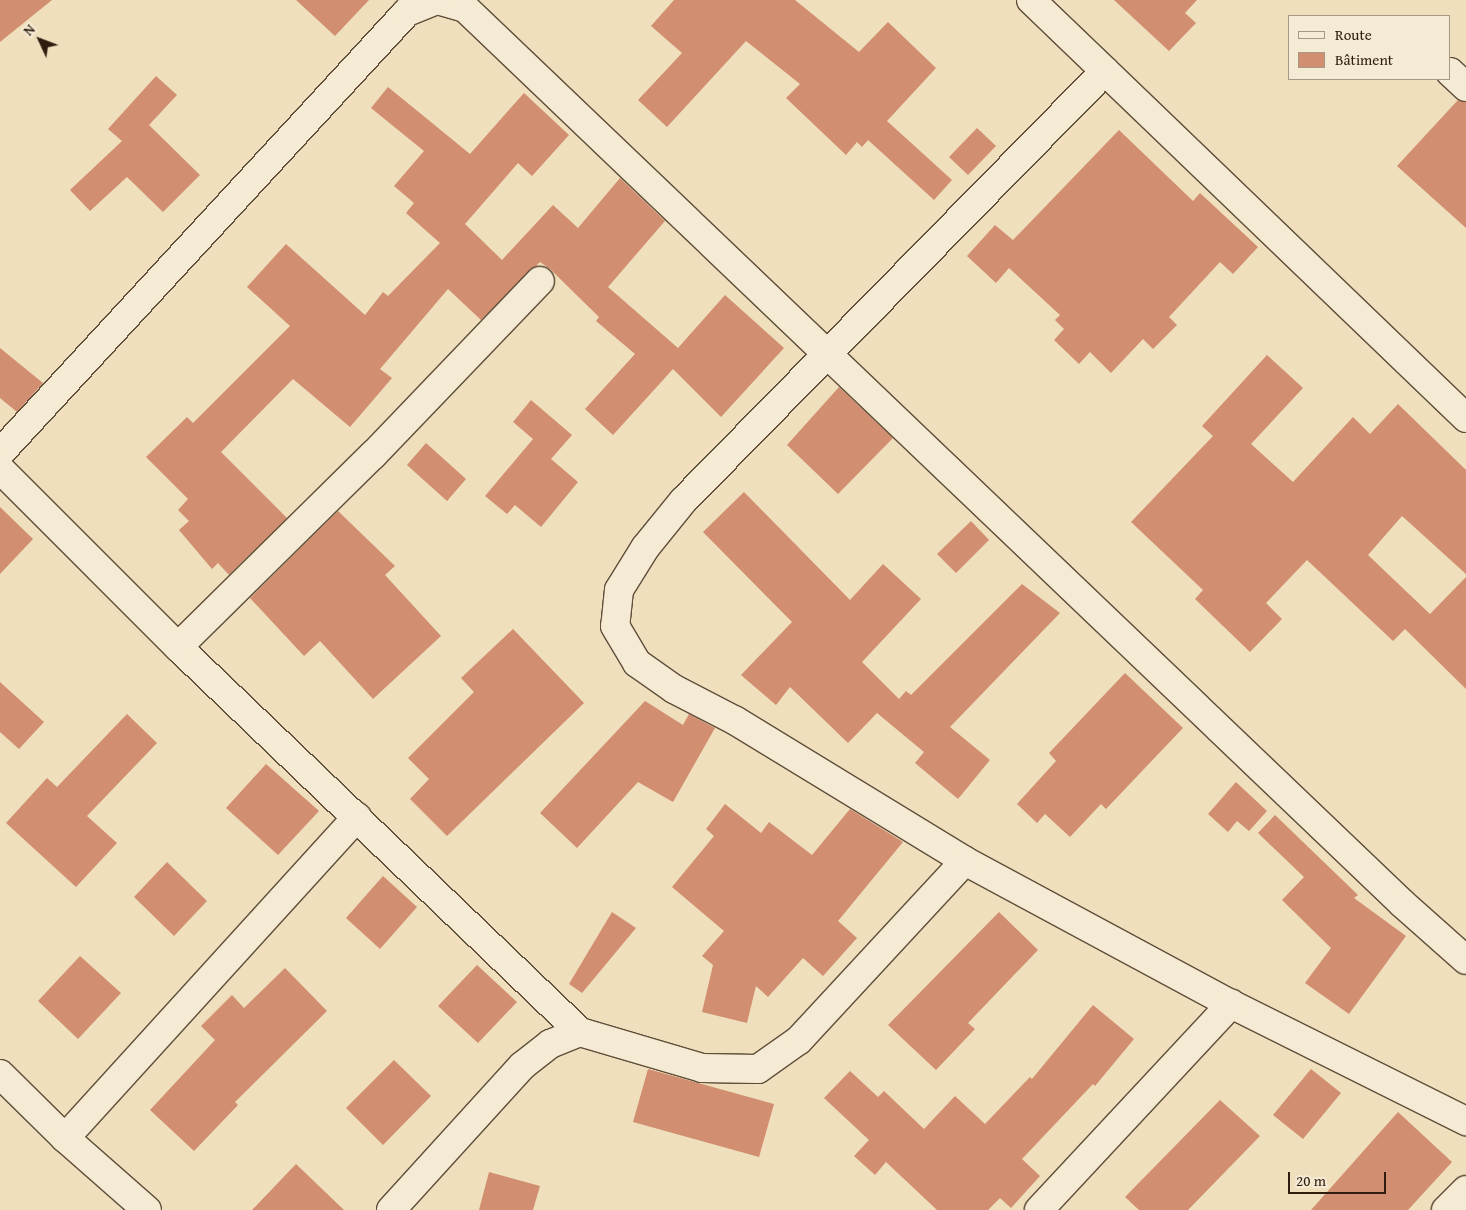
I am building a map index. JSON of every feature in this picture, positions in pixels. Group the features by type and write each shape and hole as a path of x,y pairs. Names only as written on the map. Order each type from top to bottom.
{"street":[{"path":"0,453 414,6 437,0 465,8 830,354 1402,904 1466,960"},
{"path":"1031,0 1466,418"},
{"path":"1105,71 830,354 683,500 645,548 619,590 616,626 637,663 674,689 736,722 965,861 1230,1004 1466,1121"},
{"path":"1451,73 1466,87"},
{"path":"178,647 373,455 540,281"},
{"path":"0,469 178,647 580,1032 664,1054 702,1068 758,1069 799,1040 965,861"},
{"path":"65,1138 357,817"},
{"path":"1038,1210 1230,1004"},
{"path":"391,1210 522,1066 550,1044 580,1032"},
{"path":"0,1074 65,1138 147,1210"},
{"path":"1446,1210 1466,1190"}],"building":[{"path":"0,0 52,0 0,42"},
{"path":"296,0 369,0 335,36"},
{"path":"674,0 795,0 859,52 888,22 936,68 887,121 952,180 934,200 868,140 862,147 857,142 846,155 786,98 800,84 746,41 667,127 638,100 682,53 651,26"},
{"path":"1114,0 1197,0 1185,13 1196,23 1169,51"},
{"path":"156,76 177,95 149,125 200,175 163,212 127,177 90,211 70,190 122,141 108,129"},
{"path":"388,87 470,154 524,93 569,135 532,176 518,163 465,224 502,260 553,205 578,228 620,178 665,221 608,287 678,348 725,295 784,348 721,417 673,369 613,435 585,409 635,354 596,321 599,317 550,269 540,262 481,320 448,289 380,369 392,378 350,427 293,379 221,452 287,518 229,575 218,563 212,569 179,530 189,521 178,510 188,499 146,457 187,417 193,423 290,326 247,287 286,244 365,315 383,292 388,296 440,243 406,213 414,203 394,186 424,151 371,108"},
{"path":"1458,100 1466,102 1466,228 1397,166"},
{"path":"977,128 996,146 968,175 949,157"},
{"path":"1119,130 1193,201 1200,193 1258,247 1233,274 1220,262 1169,317 1177,325 1153,349 1143,339 1111,373 1090,352 1079,364 1054,340 1064,329 1055,320 1060,315 1009,268 996,283 967,256 995,225 1013,240"},
{"path":"0,348 43,383 17,412 0,398"},
{"path":"1267,355 1303,388 1251,444 1293,482 1353,417 1370,434 1398,404 1466,470 1466,574 1402,516 1368,555 1430,614 1466,577 1466,689 1405,629 1393,641 1307,560 1266,603 1282,619 1250,652 1195,599 1203,590 1131,522 1213,436 1202,426"},
{"path":"839,387 893,438 838,494 787,445"},
{"path":"531,400 572,435 551,459 578,482 541,527 515,505 507,514 485,496 533,439 513,422"},
{"path":"426,443 466,479 447,501 407,465"},
{"path":"744,492 850,600 883,564 921,599 862,662 899,699 906,691 911,695 1022,584 1060,613 950,727 990,760 958,799 915,763 924,752 877,713 848,743 790,687 776,705 741,675 792,622 703,532"},
{"path":"0,507 33,539 0,574"},
{"path":"338,511 395,566 385,575 441,636 373,699 320,641 304,656 250,598"},
{"path":"971,521 989,540 956,573 937,554"},
{"path":"513,629 584,703 447,836 410,799 429,779 408,758 474,692 461,678"},
{"path":"1125,673 1183,728 1106,809 1101,804 1070,837 1045,814 1037,823 1017,804 1056,761 1049,753"},
{"path":"0,682 44,722 19,749 0,732"},
{"path":"645,701 683,725 689,714 715,728 673,802 638,782 577,848 540,813"},
{"path":"127,714 157,743 87,816 117,843 76,887 6,823 47,778 57,787"},
{"path":"266,764 319,811 278,855 226,808"},
{"path":"1236,782 1267,811 1249,831 1237,821 1228,832 1208,814"},
{"path":"725,804 761,833 769,822 812,855 850,809 903,842 838,921 857,938 823,976 803,958 768,997 756,986 747,1023 702,1012 713,965 702,956 724,931 672,887 714,836 706,829"},
{"path":"1275,815 1358,895 1354,898 1406,936 1349,1014 1305,983 1331,948 1282,900 1304,877 1258,833"},
{"path":"167,862 207,901 174,936 134,897"},
{"path":"383,876 417,907 380,949 346,918"},
{"path":"612,912 636,928 582,993 569,984"},
{"path":"999,912 1038,950 968,1023 975,1029 936,1070 888,1025"},
{"path":"80,956 121,993 78,1039 38,1001"},
{"path":"477,965 517,1002 478,1043 438,1006"},
{"path":"285,968 327,1011 235,1102 238,1105 194,1151 150,1110 215,1040 201,1026 232,995 244,1008"},
{"path":"1093,1005 1134,1039 1095,1086 1093,1084 1022,1159 1040,1176 1011,1208 1000,1198 988,1210 937,1210 886,1162 875,1175 854,1156 869,1140 824,1098 850,1071 878,1097 884,1091 924,1129 955,1096 985,1124 1030,1077 1032,1079"},
{"path":"394,1060 431,1096 383,1145 346,1108"},
{"path":"648,1069 774,1104 759,1157 633,1122"},
{"path":"1311,1069 1341,1093 1303,1139 1273,1115"},
{"path":"1220,1100 1260,1136 1188,1210 1139,1210 1125,1197"},
{"path":"1398,1112 1452,1162 1408,1210 1311,1210"},
{"path":"296,1164 344,1210 252,1210"},
{"path":"489,1172 540,1186 533,1210 479,1210"}]}
